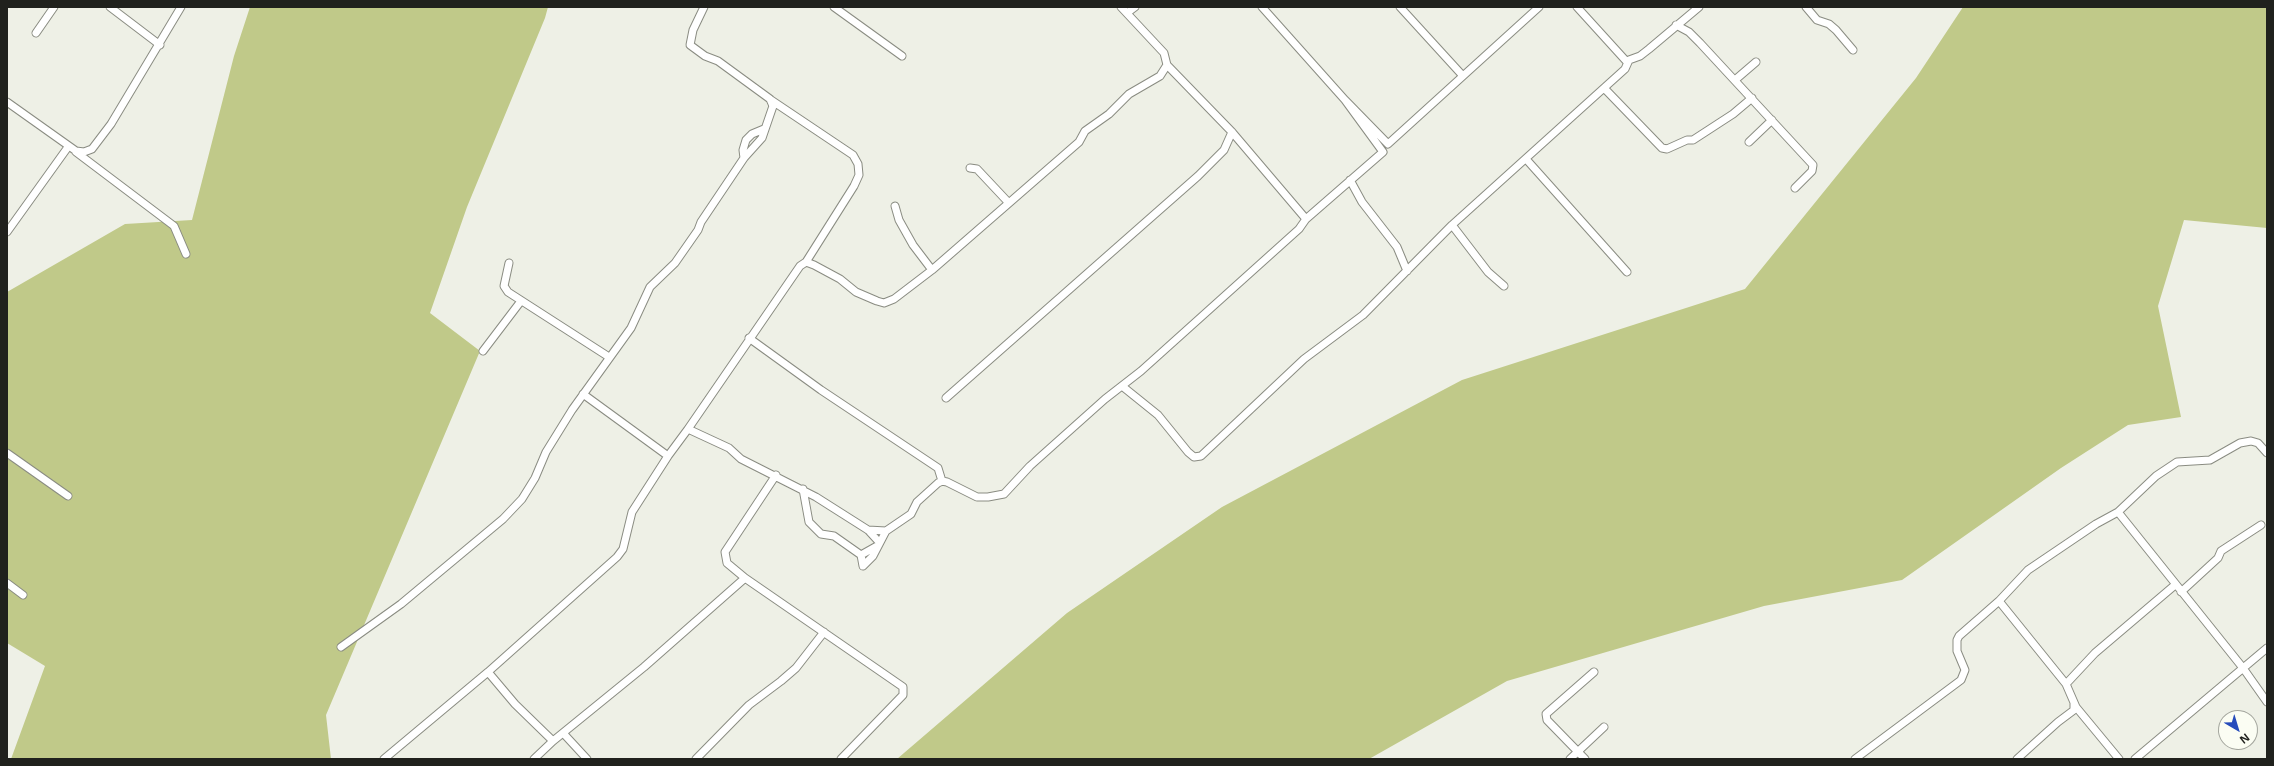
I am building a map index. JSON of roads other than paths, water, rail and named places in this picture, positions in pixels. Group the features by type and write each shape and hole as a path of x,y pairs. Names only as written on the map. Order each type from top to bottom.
{"street":[{"path":"36,34 54,7"},
{"path":"110,7 160,45"},
{"path":"76,152 84,152 92,149 111,124 160,45 181,7"},
{"path":"384,759 488,672 617,557 625,545 632,512 668,456 688,429 749,338 800,266 806,262 854,186 859,175 858,164 853,155 770,99 718,60 705,56 690,45 693,30 704,7"},
{"path":"834,7 902,56"},
{"path":"1121,7 1164,54 1167,65 1232,132 1306,219"},
{"path":"1127,13 1135,7"},
{"path":"1262,7 1345,100 1388,144 1539,7"},
{"path":"1400,7 1463,76"},
{"path":"1577,7 1627,62"},
{"path":"1122,386 1158,415 1188,452 1194,457 1201,456 1304,359 1363,315 1452,225 1625,69 1627,62 1649,50 1676,25 1699,7"},
{"path":"1806,7 1817,20 1829,24 1836,30 1853,50"},
{"path":"1676,25 1689,32 1813,165 1812,171 1795,188"},
{"path":"1735,80 1756,62"},
{"path":"806,262 840,279 856,292 884,303 894,300 932,270 1078,142 1084,131 1109,114 1129,94 1160,76 1167,65"},
{"path":"1604,88 1662,148 1667,149 1686,140 1693,140 1733,114 1752,98"},
{"path":"341,647 401,604 508,513 522,499 535,478 546,452 608,357 631,328 650,287 675,263 744,158 758,145 774,106 770,99"},
{"path":"749,338 821,390 938,468 942,481 977,497 988,497 1004,494 1030,466 1299,230 1306,219 1383,152 1345,100"},
{"path":"7,102 174,226 186,254"},
{"path":"1749,142 1772,120"},
{"path":"744,158 743,150 746,140 752,134 764,129"},
{"path":"946,398 1198,176 1224,150 1232,132"},
{"path":"7,232 68,147"},
{"path":"1526,159 1627,272"},
{"path":"970,168 977,169 1008,202"},
{"path":"1350,180 1362,202 1396,247 1407,271"},
{"path":"895,206 899,220 913,245 932,270"},
{"path":"1452,225 1488,272 1504,286"},
{"path":"509,263 504,286 508,292 608,357"},
{"path":"483,351 521,301"},
{"path":"583,394 668,456"},
{"path":"688,429 729,448 741,459 803,489 868,530 878,544"},
{"path":"1855,759 1961,680 1965,670 1958,651 1957,640 1965,630 1999,601 2028,570 2096,524 2118,512 2156,476 2177,462 2210,460 2240,443 2251,441 2258,443 2267,453"},
{"path":"7,453 68,496"},
{"path":"776,476 725,552 727,563 745,578 903,687 905,690 903,695 841,759"},
{"path":"803,489 809,522 820,534 834,536 861,555 863,566 869,562 886,531 911,514 917,502 932,487 942,481"},
{"path":"2118,512 2243,668 2267,702"},
{"path":"2181,592 2218,558 2221,551 2261,525"},
{"path":"868,530 886,531"},
{"path":"861,555 878,544"},
{"path":"534,759 553,741 644,667 745,578"},
{"path":"7,583 23,595"},
{"path":"2066,684 2095,653 2175,585"},
{"path":"1999,601 2066,684 2074,703 2119,759"},
{"path":"696,759 749,705 796,668 824,632"},
{"path":"2135,759 2267,648"},
{"path":"488,672 515,704 553,741"},
{"path":"1585,759 1577,753 1547,720 1546,714 1594,672"},
{"path":"2018,759 2074,710 2074,703"},
{"path":"1570,759 1604,727"},
{"path":"563,733 587,759"}]}
